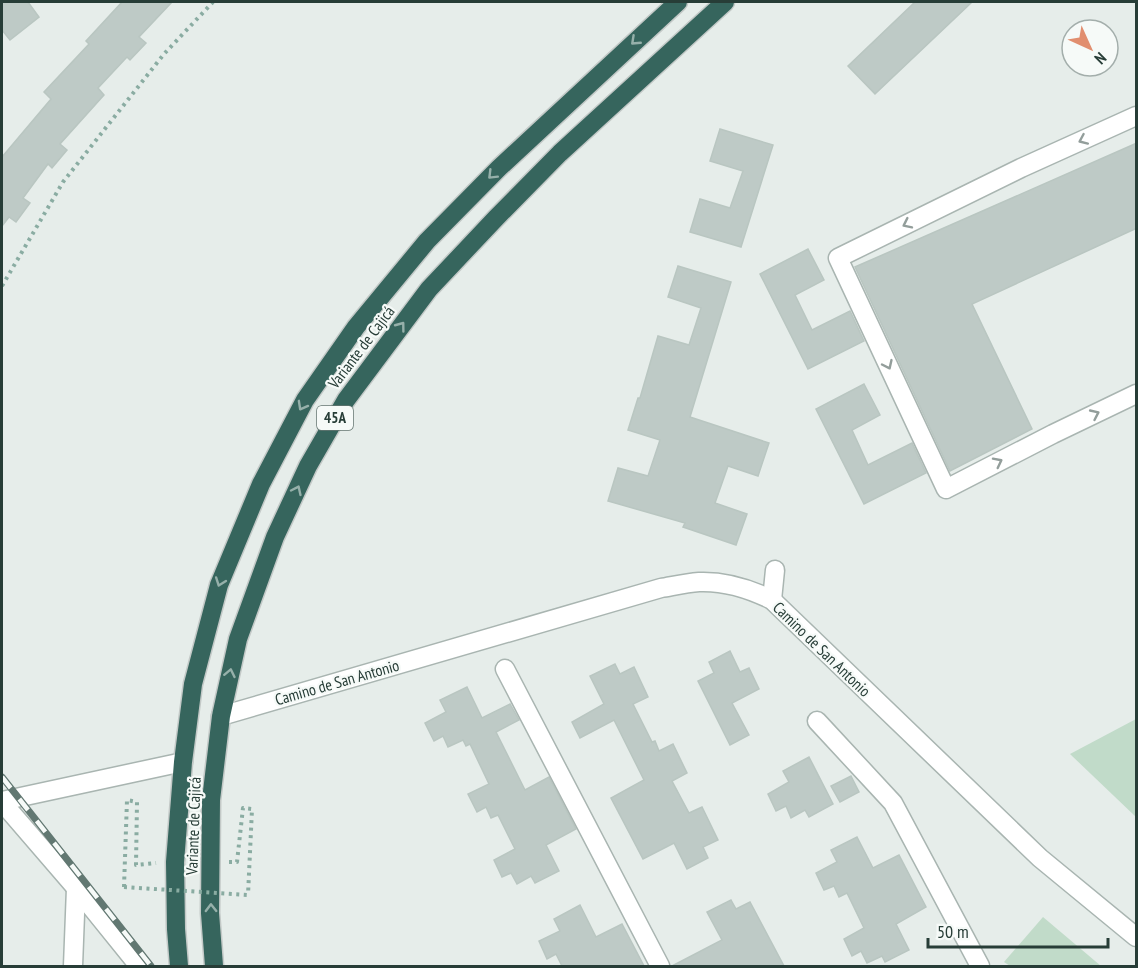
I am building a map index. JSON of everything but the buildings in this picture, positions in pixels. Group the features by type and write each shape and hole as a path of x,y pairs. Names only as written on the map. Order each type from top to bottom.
{"highway":[{"name":"Variante de Cajicá","path":"179,966 175,862 183,762 194,684 219,585 261,484 305,400 356,327 427,241 499,168 678,2"},
{"name":"Variante de Cajicá","path":"214,966 210,913 211,801 221,716 238,639 275,537 308,466 346,400 429,289 560,153 725,2"}],"street":[{"path":"1137,116 1021,168 838,258 946,489 1137,394"},
{"path":"772,600 775,570"},
{"name":"Camino de San Antonio","path":"221,716 661,588 700,582 729,585 755,592 772,600 1040,858 1137,937"},
{"path":"505,669 660,966"},
{"path":"817,722 893,802 980,966"},
{"path":"139,966 2,802 183,762"},
{"path":"73,966 76,888"}],"path":[{"path":"2,286 63,182 164,54 213,2"},
{"path":"175,862 136,865 137,802 127,800 124,887 248,895 252,809 243,808 237,862 210,861"}],"green space":[{"path":"1136,719 1136,817 1070,754"},
{"path":"1043,917 1101,966 1010,966 1004,962"}],"railway":[{"path":"2,777 151,966"}]}
